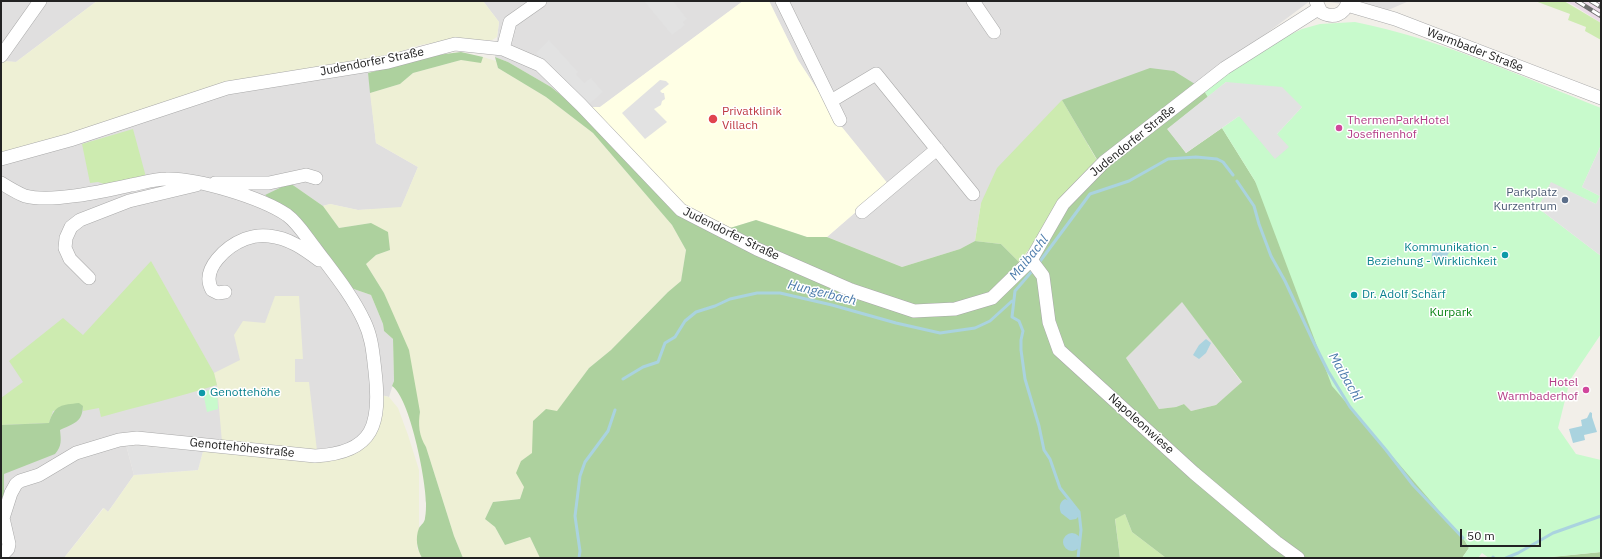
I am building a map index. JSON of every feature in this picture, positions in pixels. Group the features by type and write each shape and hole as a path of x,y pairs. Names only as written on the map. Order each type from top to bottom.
{"street":[{"path":"1,56 40,1"},
{"path":"503,49 510,22 540,1"},
{"path":"782,1 840,120"},
{"path":"973,1 994,32"},
{"name":"Warmbader Straße","path":"1317,5 1326,14 1335,16 1343,12 1348,3 1395,19 1601,98"},
{"name":"Judendorfer Straße","path":"1,159 70,140 227,88 388,62 455,44 503,49 540,64 681,210 757,248 851,290 914,311 955,309 992,298 1035,265 1063,204 1104,162 1225,68 1317,5"},
{"path":"830,101 876,74 973,194"},
{"path":"862,212 937,149"},
{"name":"Genottehöhestraße","path":"1,183 25,196 53,197 96,193 166,178 202,183 269,183 306,175 316,178"},
{"name":"Genottehöhestraße","path":"1,556 8,549 9,544 4,529 3,518 11,493 16,484 20,481 39,475 69,456 83,450 119,440 137,438 315,456 349,451 362,442 371,430 376,416 376,385 372,346 365,323 359,311 329,266 288,216 263,202 202,183 129,201 80,220 71,227 66,238 65,248 70,259 88,278"},
{"name":"Genottehöhestraße","path":"225,292 218,293 212,290 209,282 211,269 219,257 229,248 243,239 250,237 263,236 286,240 302,248 329,266"},
{"name":"Napoleonwiese","path":"1035,265 1043,276 1049,322 1059,350 1194,473 1276,542 1298,558"}],"shaded area":[{"path":"1,1 97,1 16,62 1,61"},
{"path":"97,1 483,1 499,22 497,37 492,40 451,40 420,45 378,59 138,115 1,155 1,61 16,62"},
{"path":"483,1 743,1 600,107 591,107 582,112 551,87 508,62 495,57 499,22"},
{"path":"644,1 673,1 687,19 683,22 685,25 672,35"},
{"name":"Privatklinik Villach","path":"743,1 769,1 798,60 841,126 888,184 827,237 807,237 756,220 730,228 686,215 591,107 600,107"},
{"path":"769,1 1310,1 1197,85 981,203 975,241 960,249 902,267 827,237 888,184 841,126 798,60"},
{"path":"1323,1 1409,1 1386,11"},
{"path":"1565,1 1601,1 1601,23 1573,5"},
{"path":"549,40 578,72 576,74 584,83 591,78 603,92 586,107 536,53"},
{"path":"483,57 496,61 498,68 546,97 593,133 672,225 686,250 681,281 668,292 611,350 589,368 557,412 533,453 521,461 524,487 520,499 493,502 485,519 495,527 505,545 530,537 540,558 463,558 454,536 426,447 421,440 418,421 420,412 384,293 366,264 376,255 390,250 371,223 339,228 323,206 330,204 358,210 401,207 418,167 376,143 370,93 400,84 413,73 461,60 480,62"},
{"path":"367,61 376,143 418,167 401,208 358,210 330,204 323,206 290,183 296,217 328,255 348,287 371,295 383,324 384,331 393,339 394,381 389,397 381,395 355,452 203,451 126,445 134,475 108,512 103,508 64,558 1,558 1,155 138,115"},
{"path":"660,80 666,81 669,84 660,91 664,93 665,99 662,101 661,105 654,109 667,122 645,139 622,113"},
{"path":"1226,82 1282,87 1302,107 1277,134 1289,147 1275,159 1239,116 1186,153 1167,129"},
{"name":"Parkplatz Kurzentrum","path":"1601,145 1601,256 1538,208 1551,182 1596,204 1600,196 1582,187"},
{"path":"275,296 299,296 303,359 295,359 295,382 309,382 317,451 222,442 217,385 214,373 240,360 234,335 243,321 265,323"},
{"path":"1182,301 1242,383 1216,405 1191,411 1184,404 1176,407 1159,409 1126,358"},
{"path":"381,395 389,397 398,408 419,470 419,529 417,548 422,558 64,558 104,508 108,512 134,475 198,470 203,451 355,452"},
{"path":"126,445 203,451 198,470 134,475"}],"green space":[{"path":"1535,1 1564,1 1601,23 1601,40 1585,31 1586,27 1568,20 1570,14"},
{"name":"Kurpark","path":"1355,22 1387,29 1449,48 1601,108 1601,145 1582,187 1600,196 1596,204 1551,183 1538,208 1601,256 1601,334 1570,380 1558,428 1576,454 1601,460 1601,552 1541,558 1489,558 1482,553 1478,558 1462,558 1469,548 1465,541 1332,386 1255,181 1222,128 1239,116 1277,134 1302,107 1226,82 1208,97 1203,89 1262,48 1302,29 1320,24"},
{"path":"461,52 483,57 481,63 461,60 413,73 400,84 370,93 368,73 437,55"},
{"path":"495,57 508,62 551,87 582,112 686,215 730,228 756,220 807,237 827,237 902,267 960,249 975,241 1001,244 1019,262 1037,257 1067,205 1102,168 1062,100 1150,68 1174,71 1203,89 1208,97 1168,129 1186,153 1222,128 1255,181 1469,548 1462,558 1166,558 1132,532 1125,514 1115,519 1120,558 540,558 530,537 505,545 495,527 485,519 493,502 520,499 524,487 516,473 521,461 532,453 533,421 546,409 557,411 589,368 611,350 668,292 681,281 686,250 672,225 593,133 546,97 498,68","holes":["1182,302 1242,382 1216,405 1191,411 1184,404 1176,407 1159,409 1126,358"]},
{"path":"1062,100 1098,162 1019,262 1001,244 975,241 981,203 997,168"},
{"path":"133,129 146,177 104,184 98,182 90,183 82,144"},
{"path":"290,183 323,206 339,228 371,223 388,232 390,250 376,255 366,264 384,293 409,350 420,412 420,434 426,447 454,536 463,558 422,558 420,555 417,536 419,528 425,519 425,492 420,459 411,422 399,394 392,386 394,381 393,339 384,331 383,324 371,295 348,287 328,255 296,217 265,195"},
{"path":"151,261 214,373 217,385 101,417 99,408 83,411 83,406 53,411 49,423 1,425 1,398 23,382 9,361 63,318 83,335"},
{"path":"217,388 218,409 207,412 203,392"},
{"path":"79,403 83,406 81,416 73,424 60,430 60,446 55,454 4,474 4,495 1,501 1,425 49,423 54,412 60,407 68,404"},
{"path":"1125,514 1132,532 1166,558 1120,558 1115,518"},
{"path":"1601,552 1601,558 1541,558"}],"water":[{"path":"1448,243 1451,249 1444,261 1438,263 1433,261 1433,251 1438,246"},
{"path":"1206,339 1211,343 1206,353 1199,359 1193,355 1199,345"},
{"path":"1590,412 1592,413 1597,432 1584,435 1585,440 1573,443 1569,429 1582,426 1581,420 1587,418"},
{"path":"1065,499 1072,503 1076,508 1079,516 1076,519 1070,520 1061,513 1060,505"},
{"path":"1072,533 1078,536 1081,542 1078,548 1072,551 1066,548 1063,542 1066,536"}],"waterway":[{"name":"Maibachl","path":"1038,264 1090,194 1129,181 1168,159 1196,157 1217,159 1223,162 1233,175"},
{"name":"Maibachl","path":"1237,181 1254,206 1271,256 1285,281 1328,371 1350,407 1413,485 1463,538"},
{"name":"Maibachl","path":"1033,270 1015,291 1012,317 1019,321 1023,331 1021,350 1025,379 1039,426 1044,450 1050,459 1060,488 1079,512 1081,530 1078,558"},
{"name":"Hungerbach","path":"623,379 643,367 658,362 665,343 675,337 685,321 696,312 730,299 757,293 780,293 940,333 975,328 990,321 1012,301"},
{"path":"579,558 580,551 575,516 580,476 585,462 608,431 615,410"},
{"name":"Maibachl","path":"1506,558 1518,553 1553,533 1601,516"}],"railway":[{"path":"1577,1 1601,16"},
{"path":"1591,1 1601,7"}],"place":[{"name":"Privatklinik Villach","path":"713,119"},
{"name":"ThermenParkHotel Josefinenhof","path":"1339,128"},
{"name":"Parkplatz Kurzentrum","path":"1565,200"},
{"name":"Kommunikation - Beziehung - Wirklichkeit","path":"1505,255"},
{"name":"Dr. Adolf Schärf","path":"1354,295"},
{"name":"Hotel Warmbaderhof","path":"1586,390"},
{"name":"Genottehöhe","path":"202,393"}]}
